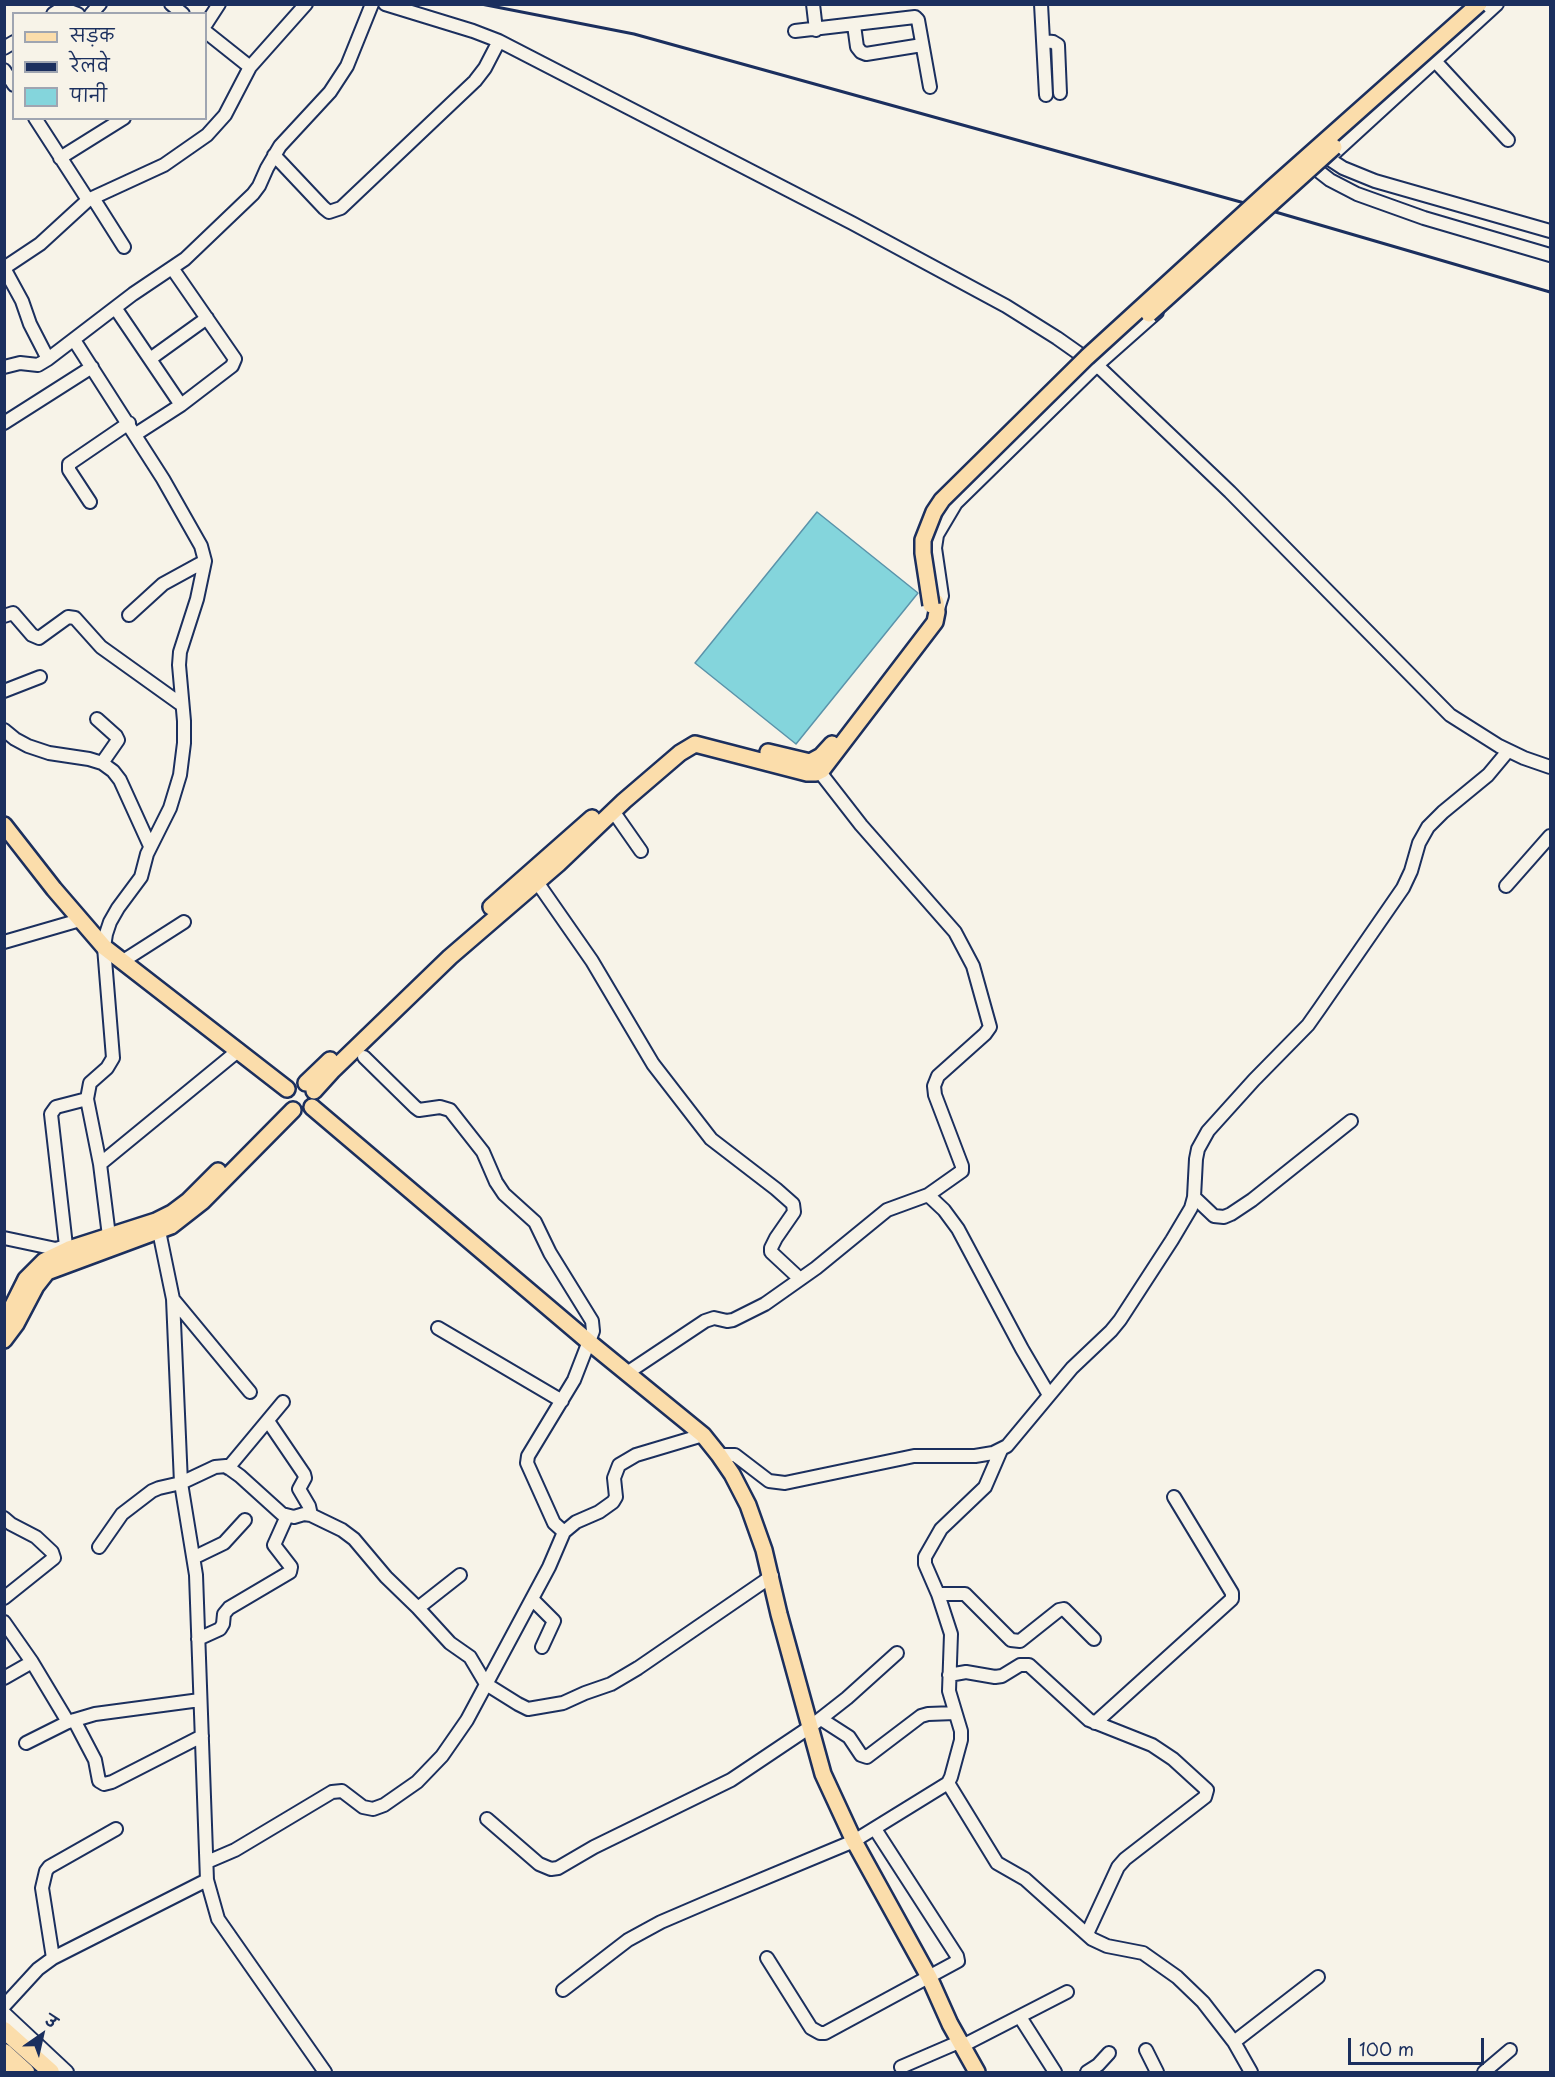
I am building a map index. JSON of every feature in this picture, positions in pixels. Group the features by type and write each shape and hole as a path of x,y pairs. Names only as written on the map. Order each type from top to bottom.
{"highway":[{"path":"4,2030 51,2073"},
{"path":"4,2052 26,2073"}],"main road":[{"path":"310,1087 438,954 676,744 692,736 707,737 806,762 821,756 920,632 934,608 922,553 923,540 934,512 942,500 1087,357 1479,4"},
{"path":"310,1087 333,1070 450,957 537,882 613,811 680,753 694,744 807,773 819,771 935,622 929,552 933,530 947,505 1092,362 1279,198 1488,4"},
{"path":"4,825 104,947 239,1050 289,1101 301,1112 312,1107 315,1098 310,1087 295,1082 289,1101 203,1201 171,1226 47,1272 36,1286 16,1324 4,1340"},
{"path":"4,1323 26,1279 44,1261 63,1252 156,1221 172,1213 188,1201 289,1101"},
{"path":"312,1107 589,1342 703,1435 719,1455 748,1505 771,1576 779,1614 815,1723 823,1774 854,1841 929,1977 950,2025 977,2073"}],"street":[{"path":"207,22 219,4"},
{"path":"48,359 30,324 6,264 40,244 91,199 164,165 207,135 225,116 250,67 306,4"},
{"path":"4,366 21,363 38,365 48,359 185,259 253,194 263,180 274,155 336,83 357,45 372,4"},
{"path":"385,4 499,41 1006,306 1082,355 1230,492 1450,715 1508,751 1551,767"},
{"path":"813,4 816,30"},
{"path":"1041,4 1046,95"},
{"path":"934,608 918,559 919,535 927,514 944,492 1082,355 1421,52 1471,4"},
{"path":"934,608 942,596 935,548 937,535 956,503 1096,366 1272,211 1497,4"},
{"path":"55,12 62,8 73,12"},
{"path":"795,31 915,17 918,20 930,87"},
{"path":"854,24 857,47 866,54 922,45"},
{"path":"207,33 250,67"},
{"path":"274,155 329,212 341,208 475,81 485,68 499,41"},
{"path":"1043,41 1058,45 1060,93"},
{"path":"1435,61 1473,103 1494,122 1508,140"},
{"path":"60,158 121,120"},
{"path":"41,121 60,158 124,247"},
{"path":"1314,146 1328,159 1375,181 1551,231"},
{"path":"1301,157 1330,180 1357,194 1424,218 1551,255"},
{"path":"90,502 69,470 69,464 132,429 182,405 234,363 234,356 172,268"},
{"path":"116,309 182,405"},
{"path":"150,359 207,318"},
{"path":"74,340 132,429 201,546 206,561 178,664 184,743 180,776 170,808 150,846 141,877 110,922 104,947 113,1058 107,1068 90,1083 87,1099 100,1164 110,1236"},
{"path":"4,423 92,367"},
{"path":"129,615 163,584 206,561"},
{"path":"4,616 13,613 32,635 39,638 68,617 75,618 101,647 182,705"},
{"path":"4,691 40,677"},
{"path":"97,719 118,740 102,763"},
{"path":"4,730 28,746 49,753 89,759 102,763 113,771 120,780 150,846"},
{"path":"719,1455 735,1455 763,1478 777,1483 914,1456 975,1456 1007,1446 1072,1368 1120,1320 1186,1217 1194,1197 1198,1149 1208,1131 1308,1025 1403,888 1411,872 1419,843 1428,827 1488,775 1508,751"},
{"path":"627,1373 705,1321 714,1318 733,1320 765,1304 886,1210 928,1195 960,1174 962,1166 935,1095 935,1081 990,1027 973,966 955,932 861,825 819,771"},
{"path":"613,811 641,852"},
{"path":"1506,886 1551,836"},
{"path":"537,882 592,961 653,1064 711,1139 793,1204 794,1212 776,1238 771,1252 800,1279"},
{"path":"4,942 80,920"},
{"path":"123,961 184,922"},
{"path":"100,1164 239,1050"},
{"path":"364,1057 419,1110 445,1107 462,1125 483,1152 504,1194 536,1222 550,1253 592,1321 593,1327 589,1342 574,1380 528,1456 527,1463 554,1523 564,1533"},
{"path":"4,1238 56,1249 66,1246 51,1114 56,1107 87,1099"},
{"path":"1194,1197 1214,1216 1224,1217 1231,1214 1351,1121"},
{"path":"928,1195 944,1210 958,1229 1049,1395"},
{"path":"159,1231 173,1299 182,1483 195,1557 207,1880 218,1919 325,2073"},
{"path":"173,1299 250,1392"},
{"path":"438,1328 562,1401"},
{"path":"228,1468 283,1402"},
{"path":"268,1421 305,1476 299,1490 309,1506 311,1515"},
{"path":"207,1862 235,1850 332,1792 342,1791 368,1808 374,1809 384,1805 417,1782 432,1768 467,1720 549,1567 564,1533 576,1522 599,1512 613,1502 615,1472 624,1460 703,1435"},
{"path":"563,1990 628,1940 653,1926 854,1841 948,1783 961,1740 961,1731 950,1697 951,1634 925,1564 927,1551 941,1529 981,1492 1000,1450"},
{"path":"99,1547 118,1519 129,1508 159,1488 182,1483 216,1467 228,1468 282,1514 287,1516 311,1515 342,1530 354,1539 386,1577 450,1643 470,1657 486,1684 528,1708 563,1703 611,1683 638,1668 771,1576"},
{"path":"1095,1724 1232,1599 1232,1593 1174,1497"},
{"path":"198,1639 220,1629 224,1614 229,1608 290,1572 291,1567 274,1545 287,1516"},
{"path":"4,1518 36,1537 52,1552 54,1558 4,1598"},
{"path":"195,1557 224,1543 246,1520"},
{"path":"418,1608 460,1575"},
{"path":"938,1594 965,1594 1011,1640 1020,1641 1064,1608 1094,1640"},
{"path":"532,1599 554,1621 542,1647"},
{"path":"4,1622 71,1721 95,1760 99,1781 104,1784 202,1736"},
{"path":"487,1819 538,1864 551,1869 558,1868 594,1847 731,1780 815,1723 897,1653"},
{"path":"4,1678 32,1662"},
{"path":"949,1675 966,1672 995,1677 1002,1676 1020,1665 1029,1665 1095,1724 1152,1745 1173,1759 1207,1792 1205,1797 1125,1859 1118,1867 1087,1935"},
{"path":"26,1743 71,1721 95,1714 200,1700"},
{"path":"815,1723 849,1737 861,1755 867,1757 921,1716 955,1713"},
{"path":"948,1783 997,1863 1025,1879 1087,1935 1101,1944 1135,1950 1177,1977 1203,2002 1234,2042 1251,2073"},
{"path":"53,1958 42,1888 46,1871 49,1867 116,1829"},
{"path":"767,1958 811,2028 820,2033 955,1964 958,1959 875,1829"},
{"path":"4,2006 38,1969 53,1958 207,1880"},
{"path":"1234,2042 1318,1977"},
{"path":"901,2067 1020,2018 1067,1992"},
{"path":"4,2013 67,2073"},
{"path":"1020,2018 1055,2073"},
{"path":"1146,2050 1157,2073"},
{"path":"1484,2073 1510,2050"},
{"path":"1087,2073 1109,2053"}],"water":[{"path":"817,512 918,593 796,744 695,663"}],"railway":[{"path":"481,4 634,34 1248,204 1550,292"}]}
